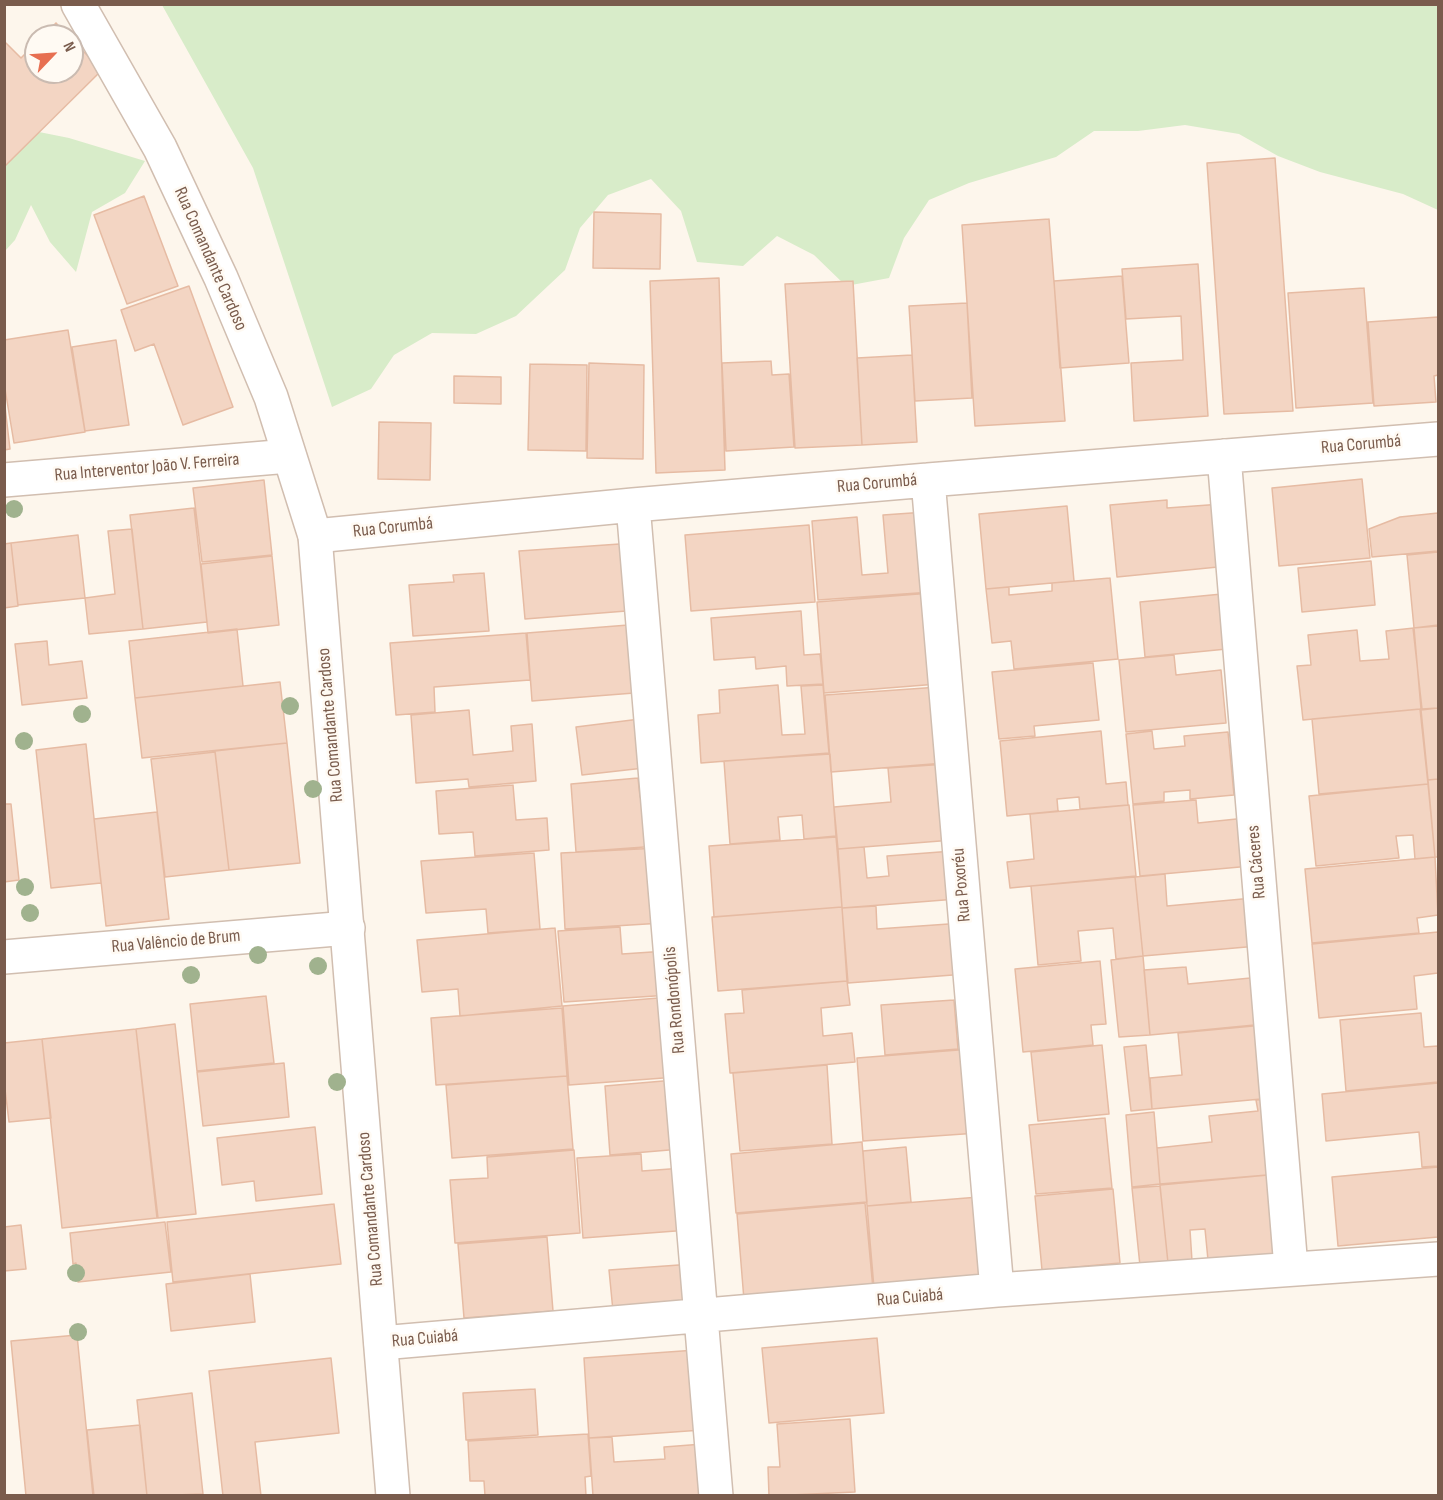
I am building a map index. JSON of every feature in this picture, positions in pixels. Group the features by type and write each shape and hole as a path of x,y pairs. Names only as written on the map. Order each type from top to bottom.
{"street":[{"name":"Rua Comandante Cardoso","path":"78,4 160,148 221,278 271,397 315,536 393,1496"},
{"name":"Rua Corumbá","path":"315,536 633,505 1438,439"},
{"name":"Rua Interventor João V. Ferreira","path":"4,480 289,456"},
{"name":"Rua Cáceres","path":"1224,456 1291,1268"},
{"name":"Rua Poxoréu","path":"928,480 997,1290"},
{"name":"Rua Rondonópolis","path":"633,505 716,1496"},
{"name":"Rua Valêncio de Brum","path":"4,957 348,928"},
{"name":"Rua Cuiabá","path":"381,1343 997,1290 1438,1259"}],"green space":[{"path":"162,5 1438,5 1438,210 1403,194 1320,172 1278,156 1239,134 1185,125 1138,131 1094,131 1056,157 969,183 929,200 904,238 889,278 846,286 814,255 777,236 743,266 697,262 681,211 651,179 608,195 580,228 565,270 516,316 476,334 432,333 394,355 371,389 332,407 253,168"},
{"path":"29,130 69,138 145,161 125,193 92,212 76,272 50,242 31,205 15,240 5,251 5,150"}],"building":[{"path":"6,43 21,58 24,55 24,84 84,84 84,52 102,70 4,167 4,44"},
{"path":"1275,158 1293,411 1224,414 1207,163"},
{"path":"144,196 178,286 127,304 94,215"},
{"path":"594,212 661,214 660,269 593,268"},
{"path":"1049,219 1065,421 975,426 962,225"},
{"path":"1198,264 1208,416 1134,421 1131,363 1183,360 1181,316 1126,319 1122,269"},
{"path":"1122,276 1129,363 1060,368 1054,281"},
{"path":"719,278 725,470 656,473 650,281"},
{"path":"853,281 862,445 795,448 785,284"},
{"path":"189,286 233,407 183,425 154,344 135,351 121,310"},
{"path":"1364,288 1373,403 1296,408 1288,293"},
{"path":"967,303 972,398 915,401 909,306"},
{"path":"1438,317 1438,375 1434,376 1436,402 1374,406 1368,322"},
{"path":"68,330 85,432 14,443 4,383 4,340"},
{"path":"116,340 129,425 85,431 72,347"},
{"path":"912,355 917,442 862,445 857,358"},
{"path":"771,361 772,375 789,374 794,447 726,451 722,363"},
{"path":"589,363 644,365 643,459 587,458"},
{"path":"530,364 587,365 586,451 528,450"},
{"path":"454,376 501,377 501,404 454,403"},
{"path":"4,398 10,449 4,450"},
{"path":"379,422 431,423 430,480 378,479"},
{"path":"1362,479 1370,558 1279,566 1272,488"},
{"path":"264,480 272,555 202,562 193,488"},
{"path":"1167,500 1167,508 1222,504 1228,566 1117,577 1110,505"},
{"path":"1067,506 1074,581 986,589 979,514"},
{"path":"194,508 207,622 143,629 130,515"},
{"path":"926,512 932,592 818,600 812,521 857,517 862,575 888,573 883,515"},
{"path":"1438,513 1438,551 1372,557 1369,529 1400,517"},
{"path":"809,525 815,602 691,611 685,535"},
{"path":"132,529 143,629 89,634 85,598 115,594 108,531"},
{"path":"78,535 85,598 18,605 11,543"},
{"path":"11,543 18,606 4,608 4,544"},
{"path":"634,543 639,610 525,619 519,551"},
{"path":"1438,552 1438,625 1414,628 1407,555"},
{"path":"272,556 279,625 208,633 201,564"},
{"path":"1371,561 1375,605 1302,612 1298,568"},
{"path":"484,573 489,631 413,636 409,585 454,582 453,575"},
{"path":"1110,578 1118,659 1014,669 1011,641 992,643 986,589 1009,587 1009,595 1052,591 1052,583"},
{"path":"931,593 938,684 824,693 817,602"},
{"path":"1232,593 1237,648 1145,657 1140,602"},
{"path":"801,611 804,655 820,654 823,684 787,686 786,666 756,669 755,657 714,660 711,618"},
{"path":"641,624 647,692 532,701 527,633"},
{"path":"1438,626 1438,708 1422,709 1413,628"},
{"path":"1414,628 1421,709 1303,720 1297,666 1311,665 1308,635 1357,630 1360,661 1389,659 1386,631"},
{"path":"237,629 243,686 135,698 129,641"},
{"path":"526,633 530,680 434,687 435,712 396,715 390,643"},
{"path":"47,641 49,665 82,661 87,698 22,705 15,644"},
{"path":"1174,655 1176,675 1221,670 1226,723 1126,732 1119,660"},
{"path":"1093,663 1099,720 1034,726 1035,736 999,739 992,672"},
{"path":"280,682 287,743 142,758 135,698"},
{"path":"778,685 782,735 805,734 801,686 823,685 829,753 701,763 698,715 720,713 719,690"},
{"path":"939,687 945,763 831,772 825,695"},
{"path":"1438,708 1438,779 1428,780 1421,710"},
{"path":"1420,709 1428,784 1319,794 1312,719"},
{"path":"469,710 473,755 513,751 511,726 532,724 536,781 469,787 468,779 416,783 411,715"},
{"path":"648,718 653,767 582,775 576,727"},
{"path":"1101,731 1106,784 1126,782 1128,805 1080,809 1079,797 1057,799 1058,811 1007,816 1000,741"},
{"path":"1152,731 1154,749 1185,746 1184,736 1228,732 1234,795 1190,799 1190,790 1164,792 1164,801 1133,804 1126,734"},
{"path":"287,743 300,863 229,870 215,751"},
{"path":"86,744 101,883 51,888 36,750"},
{"path":"215,752 229,870 165,877 151,759"},
{"path":"830,754 836,836 804,839 802,815 778,817 780,840 730,844 724,761"},
{"path":"947,764 953,840 838,849 834,807 891,802 888,768"},
{"path":"638,778 640,797 654,796 658,846 576,852 571,784"},
{"path":"1438,779 1438,857 1435,857 1428,780"},
{"path":"1428,784 1435,857 1415,859 1413,835 1396,836 1399,858 1316,866 1309,796"},
{"path":"513,785 516,820 547,818 549,850 475,856 473,832 439,834 436,791"},
{"path":"1196,800 1198,823 1246,818 1251,866 1140,876 1133,805"},
{"path":"4,804 11,804 19,880 4,882"},
{"path":"1129,805 1136,876 1010,888 1007,862 1034,859 1030,814"},
{"path":"157,812 169,919 106,926 94,819"},
{"path":"836,837 842,907 714,917 709,846"},
{"path":"864,847 867,878 889,876 887,856 953,851 957,899 842,908 838,849"},
{"path":"658,848 663,923 565,929 561,853"},
{"path":"534,853 540,929 488,933 486,909 426,913 421,861"},
{"path":"1435,857 1438,915 1417,918 1419,933 1312,943 1305,869"},
{"path":"1165,874 1167,906 1253,898 1258,946 1143,956 1135,877"},
{"path":"1135,877 1143,956 1116,959 1113,928 1078,931 1081,961 1038,965 1031,886"},
{"path":"876,906 877,929 963,923 966,974 848,983 842,908"},
{"path":"842,907 847,981 718,991 712,917"},
{"path":"620,927 622,954 667,951 670,995 564,1002 558,931"},
{"path":"555,928 562,1006 460,1016 458,989 422,992 417,940"},
{"path":"1438,932 1438,973 1414,976 1417,1009 1319,1018 1312,944"},
{"path":"1143,956 1150,1035 1119,1037 1111,960"},
{"path":"1100,961 1106,1024 1091,1025 1093,1045 1023,1052 1015,969"},
{"path":"1186,967 1188,984 1261,977 1265,1024 1150,1035 1144,970"},
{"path":"847,981 850,1005 821,1008 823,1036 852,1033 855,1062 730,1073 725,1014 744,1013 742,990"},
{"path":"266,996 274,1063 197,1071 190,1004"},
{"path":"670,997 677,1077 569,1085 563,1006"},
{"path":"954,1000 958,1049 885,1055 881,1005"},
{"path":"562,1008 567,1076 436,1085 431,1018"},
{"path":"1421,1013 1424,1047 1438,1046 1438,1082 1346,1091 1340,1020"},
{"path":"175,1024 196,1214 158,1218 136,1029"},
{"path":"1264,1025 1272,1098 1152,1109 1150,1078 1182,1075 1178,1033"},
{"path":"136,1029 157,1218 62,1228 42,1039"},
{"path":"42,1039 51,1118 9,1122 4,1081 4,1043"},
{"path":"1102,1045 1109,1114 1038,1121 1031,1052"},
{"path":"1146,1045 1152,1109 1131,1111 1124,1047"},
{"path":"971,1049 978,1133 863,1141 857,1058"},
{"path":"284,1063 289,1117 203,1126 197,1072"},
{"path":"827,1065 832,1144 740,1151 733,1073"},
{"path":"567,1076 573,1149 452,1158 446,1085"},
{"path":"675,1080 681,1149 610,1155 605,1086"},
{"path":"1438,1083 1438,1166 1422,1167 1419,1132 1326,1141 1322,1094"},
{"path":"1272,1099 1279,1174 1160,1184 1157,1148 1212,1142 1209,1116 1258,1111 1256,1100"},
{"path":"1154,1112 1160,1184 1132,1187 1126,1115"},
{"path":"1105,1118 1112,1188 1036,1194 1029,1125"},
{"path":"315,1127 322,1194 256,1201 254,1181 222,1185 217,1138"},
{"path":"862,1142 867,1202 736,1213 731,1154"},
{"path":"906,1147 911,1202 867,1206 863,1151"},
{"path":"574,1150 580,1233 455,1243 450,1180 488,1178 487,1157"},
{"path":"641,1154 642,1171 684,1168 689,1230 583,1238 577,1158"},
{"path":"1438,1167 1438,1237 1338,1246 1332,1177"},
{"path":"1279,1174 1287,1253 1208,1260 1205,1229 1190,1230 1192,1261 1168,1263 1160,1185"},
{"path":"1160,1186 1168,1263 1140,1266 1132,1188"},
{"path":"1113,1189 1120,1263 1042,1270 1035,1196"},
{"path":"979,1197 986,1279 874,1288 867,1206"},
{"path":"865,1203 873,1289 744,1300 737,1214"},
{"path":"334,1204 341,1264 173,1282 167,1222"},
{"path":"165,1222 171,1272 78,1282 76,1263 73,1264 70,1233"},
{"path":"21,1225 26,1269 4,1271 4,1227"},
{"path":"547,1237 553,1311 464,1318 458,1244"},
{"path":"693,1264 695,1304 613,1311 609,1270"},
{"path":"250,1274 255,1322 171,1331 166,1284"},
{"path":"77,1335 93,1496 26,1496 11,1341"},
{"path":"877,1338 884,1413 769,1423 762,1348"},
{"path":"696,1350 702,1430 589,1438 584,1358"},
{"path":"331,1358 339,1433 255,1442 261,1496 223,1496 209,1371"},
{"path":"535,1389 538,1435 466,1440 463,1393"},
{"path":"192,1393 203,1494 147,1496 137,1400"},
{"path":"850,1419 855,1492 769,1496 768,1467 780,1467 777,1424"},
{"path":"140,1425 147,1496 94,1496 87,1430"},
{"path":"588,1434 591,1476 585,1477 586,1496 485,1496 484,1481 470,1481 468,1441"},
{"path":"612,1437 614,1462 665,1459 664,1447 703,1444 707,1496 593,1496 589,1438"}]}
